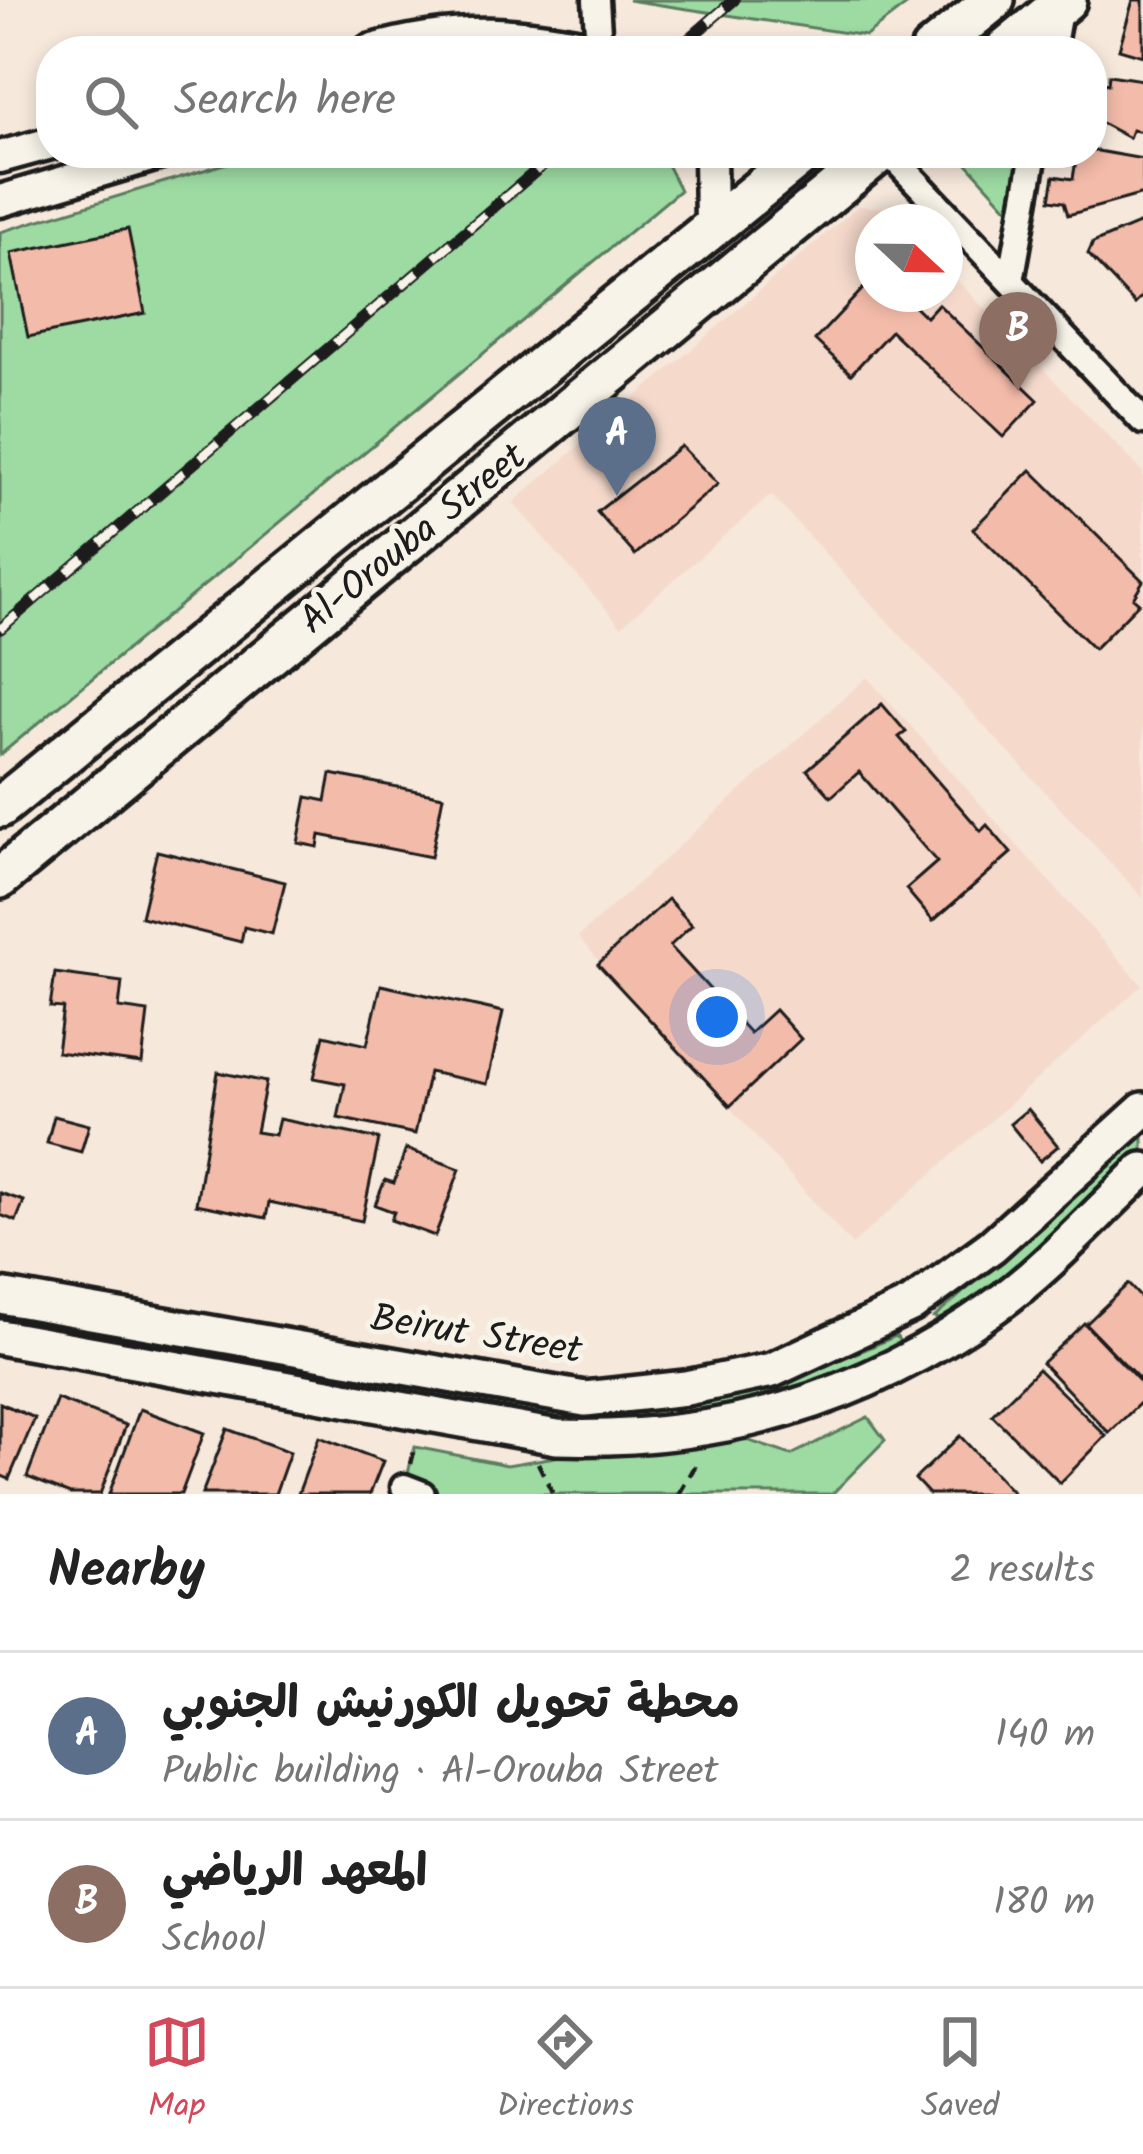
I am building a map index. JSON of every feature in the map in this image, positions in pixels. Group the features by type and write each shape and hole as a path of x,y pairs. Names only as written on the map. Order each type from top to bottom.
{"main road":[{"path":"950,36 994,0"},
{"path":"1023,36 1064,3"},
{"name":"Al-Orouba Street","path":"0,808 785,168"},
{"name":"Al-Orouba Street","path":"0,878 861,168"},
{"name":"Beirut Street","path":"0,1296 585,1399 686,1388 772,1370 911,1305 992,1246 1143,1110"},
{"path":"0,1337 557,1436 622,1439 717,1430 805,1406 930,1348 998,1303 1143,1170"},
{"path":"911,1305 930,1348"}],"street":[{"path":"596,0 602,36"},
{"path":"1056,36 1064,3"},
{"path":"434,36 460,30 536,36"},
{"path":"0,157 36,146"},
{"path":"0,201 111,168"},
{"path":"710,168 712,227"},
{"path":"903,168 1143,421"},
{"path":"1011,281 1031,168"}],"path":[{"path":"679,1494 717,1430"},
{"path":"535,1458 554,1494"}],"shaded area":[{"path":"855,209 855,312 963,312 963,287 1143,472 1143,898 771,495 621,626 513,503"},
{"path":"867,677 1142,985 852,1245 578,937"}],"green space":[{"path":"628,0 913,0 866,36"},
{"path":"211,168 669,168 680,190 0,755 0,232"},
{"path":"971,168 1024,168 1014,215"},
{"path":"1143,1133 1143,1154 1015,1271 948,1321 934,1318"},
{"path":"0,1309 646,1409 774,1382 896,1336 904,1347 853,1372 715,1416 575,1425 0,1324"},
{"path":"868,1417 885,1440 832,1494 422,1494 404,1487 415,1447 507,1465 717,1430 791,1455"}],"building":[{"path":"1133,0 1143,0 1143,56 1119,49"},
{"path":"1109,75 1143,80 1143,132 1132,130 1129,138 1107,126"},
{"path":"1107,153 1143,159 1143,194 1068,215 1064,202 1050,200 1054,176 1073,179 1075,168 1107,168"},
{"path":"1143,226 1143,296 1135,304 1088,254 1093,243"},
{"path":"128,229 145,313 28,337 11,253"},
{"path":"855,297 855,312 921,312 926,317 931,312 946,312 1038,400 1003,437 891,331 851,374 815,340"},
{"path":"681,446 718,484 635,555 597,512"},
{"path":"1031,470 1143,581 1133,598 1139,603 1094,649 973,529"},
{"path":"882,704 906,732 899,737 981,831 987,825 1011,853 933,921 906,889 937,862 859,772 831,797 807,770"},
{"path":"331,774 443,796 431,857 320,835 318,847 298,843 307,797 326,801"},
{"path":"157,851 285,882 272,934 244,927 241,942 141,917"},
{"path":"668,899 692,925 670,946 750,1033 775,1010 801,1039 730,1106 598,964"},
{"path":"55,973 122,982 119,1008 148,1012 142,1063 57,1052 63,1008 50,1007"},
{"path":"381,985 503,1012 487,1084 429,1072 415,1134 338,1118 345,1084 314,1078 324,1035 367,1045"},
{"path":"218,1072 266,1082 256,1132 275,1135 279,1119 379,1139 362,1221 269,1202 266,1218 196,1204"},
{"path":"1028,1109 1058,1146 1040,1161 1010,1124"},
{"path":"54,1116 89,1125 81,1152 47,1143"},
{"path":"406,1149 460,1169 435,1236 391,1220 394,1212 375,1205 385,1180 394,1183"},
{"path":"0,1193 24,1201 16,1221 0,1215"},
{"path":"1128,1284 1143,1300 1143,1383 1086,1324"},
{"path":"1084,1323 1143,1385 1143,1400 1109,1433 1042,1363"},
{"path":"1038,1369 1106,1436 1060,1483 992,1415"},
{"path":"57,1399 126,1425 100,1494 70,1494 27,1477"},
{"path":"0,1403 35,1418 9,1479 0,1475"},
{"path":"140,1409 204,1433 181,1494 109,1494"},
{"path":"227,1429 290,1452 275,1494 202,1494"},
{"path":"960,1436 1014,1494 929,1494 915,1479"},
{"path":"319,1437 383,1461 370,1494 298,1494"}],"railway":[{"path":"692,36 734,0"},
{"path":"0,629 539,168"}],"place":[{"name":"المعهد الرياضي","path":"1018,391"},
{"name":"محطة تحويل الكورنيش الجنوبي","path":"617,496"}]}
